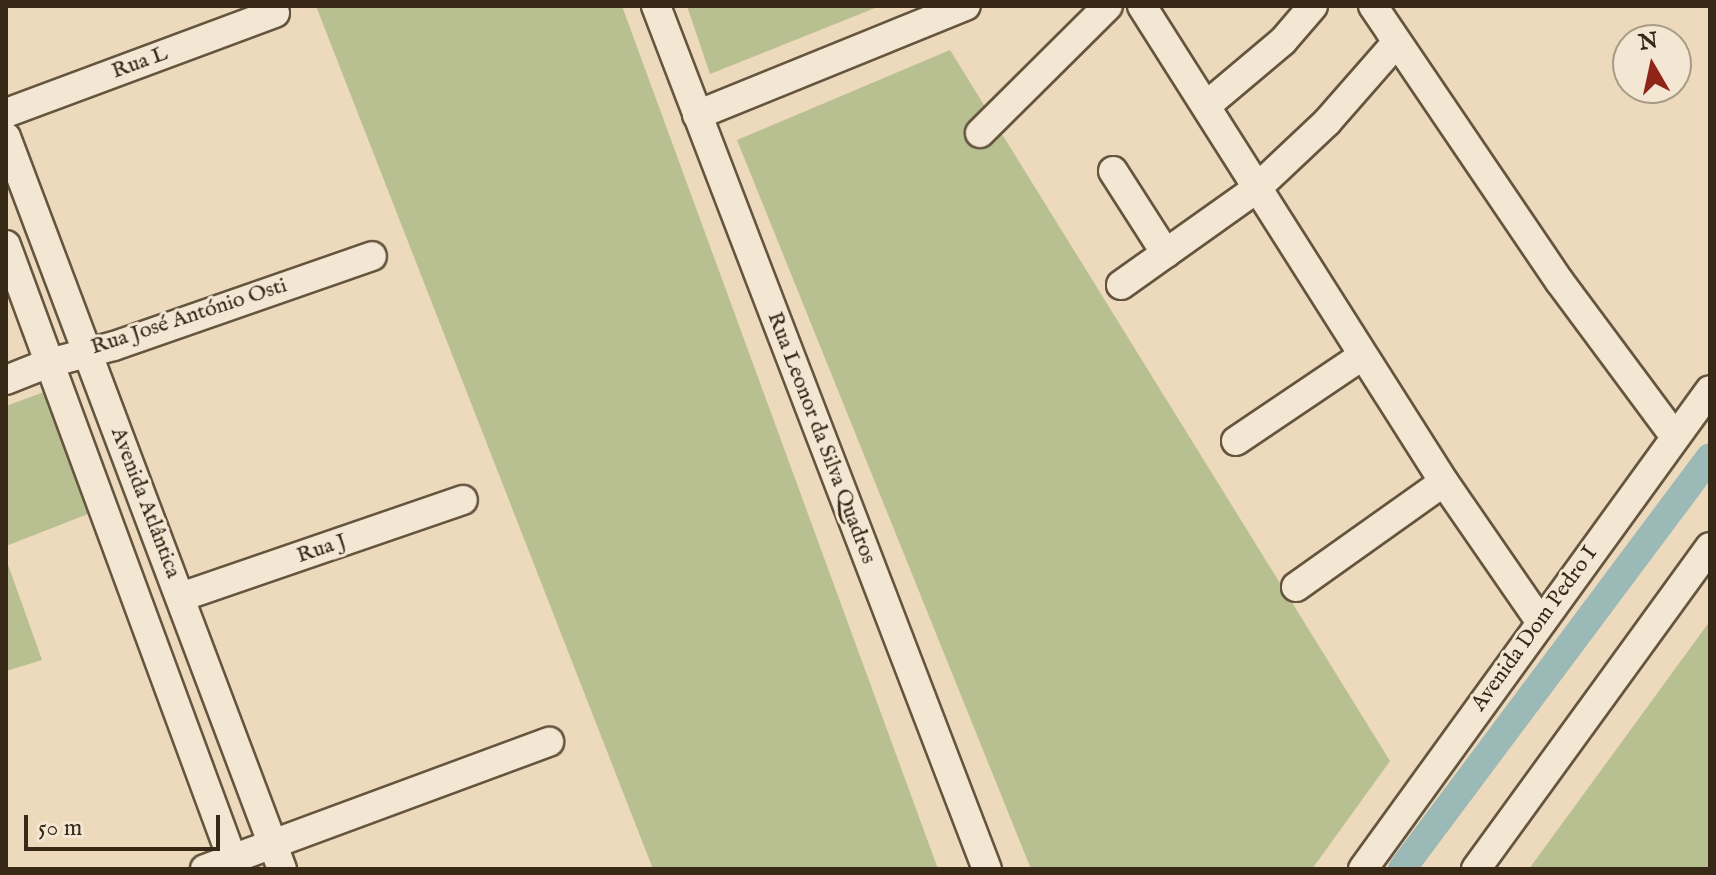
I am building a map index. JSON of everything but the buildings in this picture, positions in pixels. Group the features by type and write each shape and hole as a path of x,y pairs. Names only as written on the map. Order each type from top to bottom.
{"street":[{"name":"Rua Leonor da Silva Quadros","path":"656,6 987,869"},
{"path":"980,133 1108,6"},
{"path":"1142,6 1362,356 1540,621"},
{"path":"1207,105 1283,41 1313,6"},
{"path":"1373,6 1560,282 1675,437"},
{"path":"697,115 953,8"},
{"name":"Rua L","path":"6,113 275,13"},
{"path":"1121,285 1256,189 1327,122 1397,42"},
{"name":"Avenida Atlântica","path":"6,137 282,869"},
{"path":"1113,171 1166,254"},
{"name":"Avenida Atlântica","path":"6,245 234,864"},
{"name":"Rua José António Osti","path":"6,380 86,351 114,346 372,256"},
{"path":"1236,441 1362,356"},
{"name":"Avenida Dom Pedro I","path":"1363,869 1710,390"},
{"path":"1296,587 1444,482"},
{"name":"Rua J","path":"181,597 463,500"},
{"path":"1476,869 1710,547"},
{"path":"205,869 234,864 273,842 549,742"}],"green space":[{"path":"316,6 622,6 938,869 653,869"},
{"path":"687,6 880,6 710,74"},
{"path":"950,50 1390,761 1312,869 1031,869 737,140"},
{"path":"44,392 88,514 6,546 6,406"},
{"path":"6,559 42,660 6,671"},
{"path":"1710,621 1710,869 1529,869"}],"waterway":[{"path":"1402,869 1710,457"}]}
